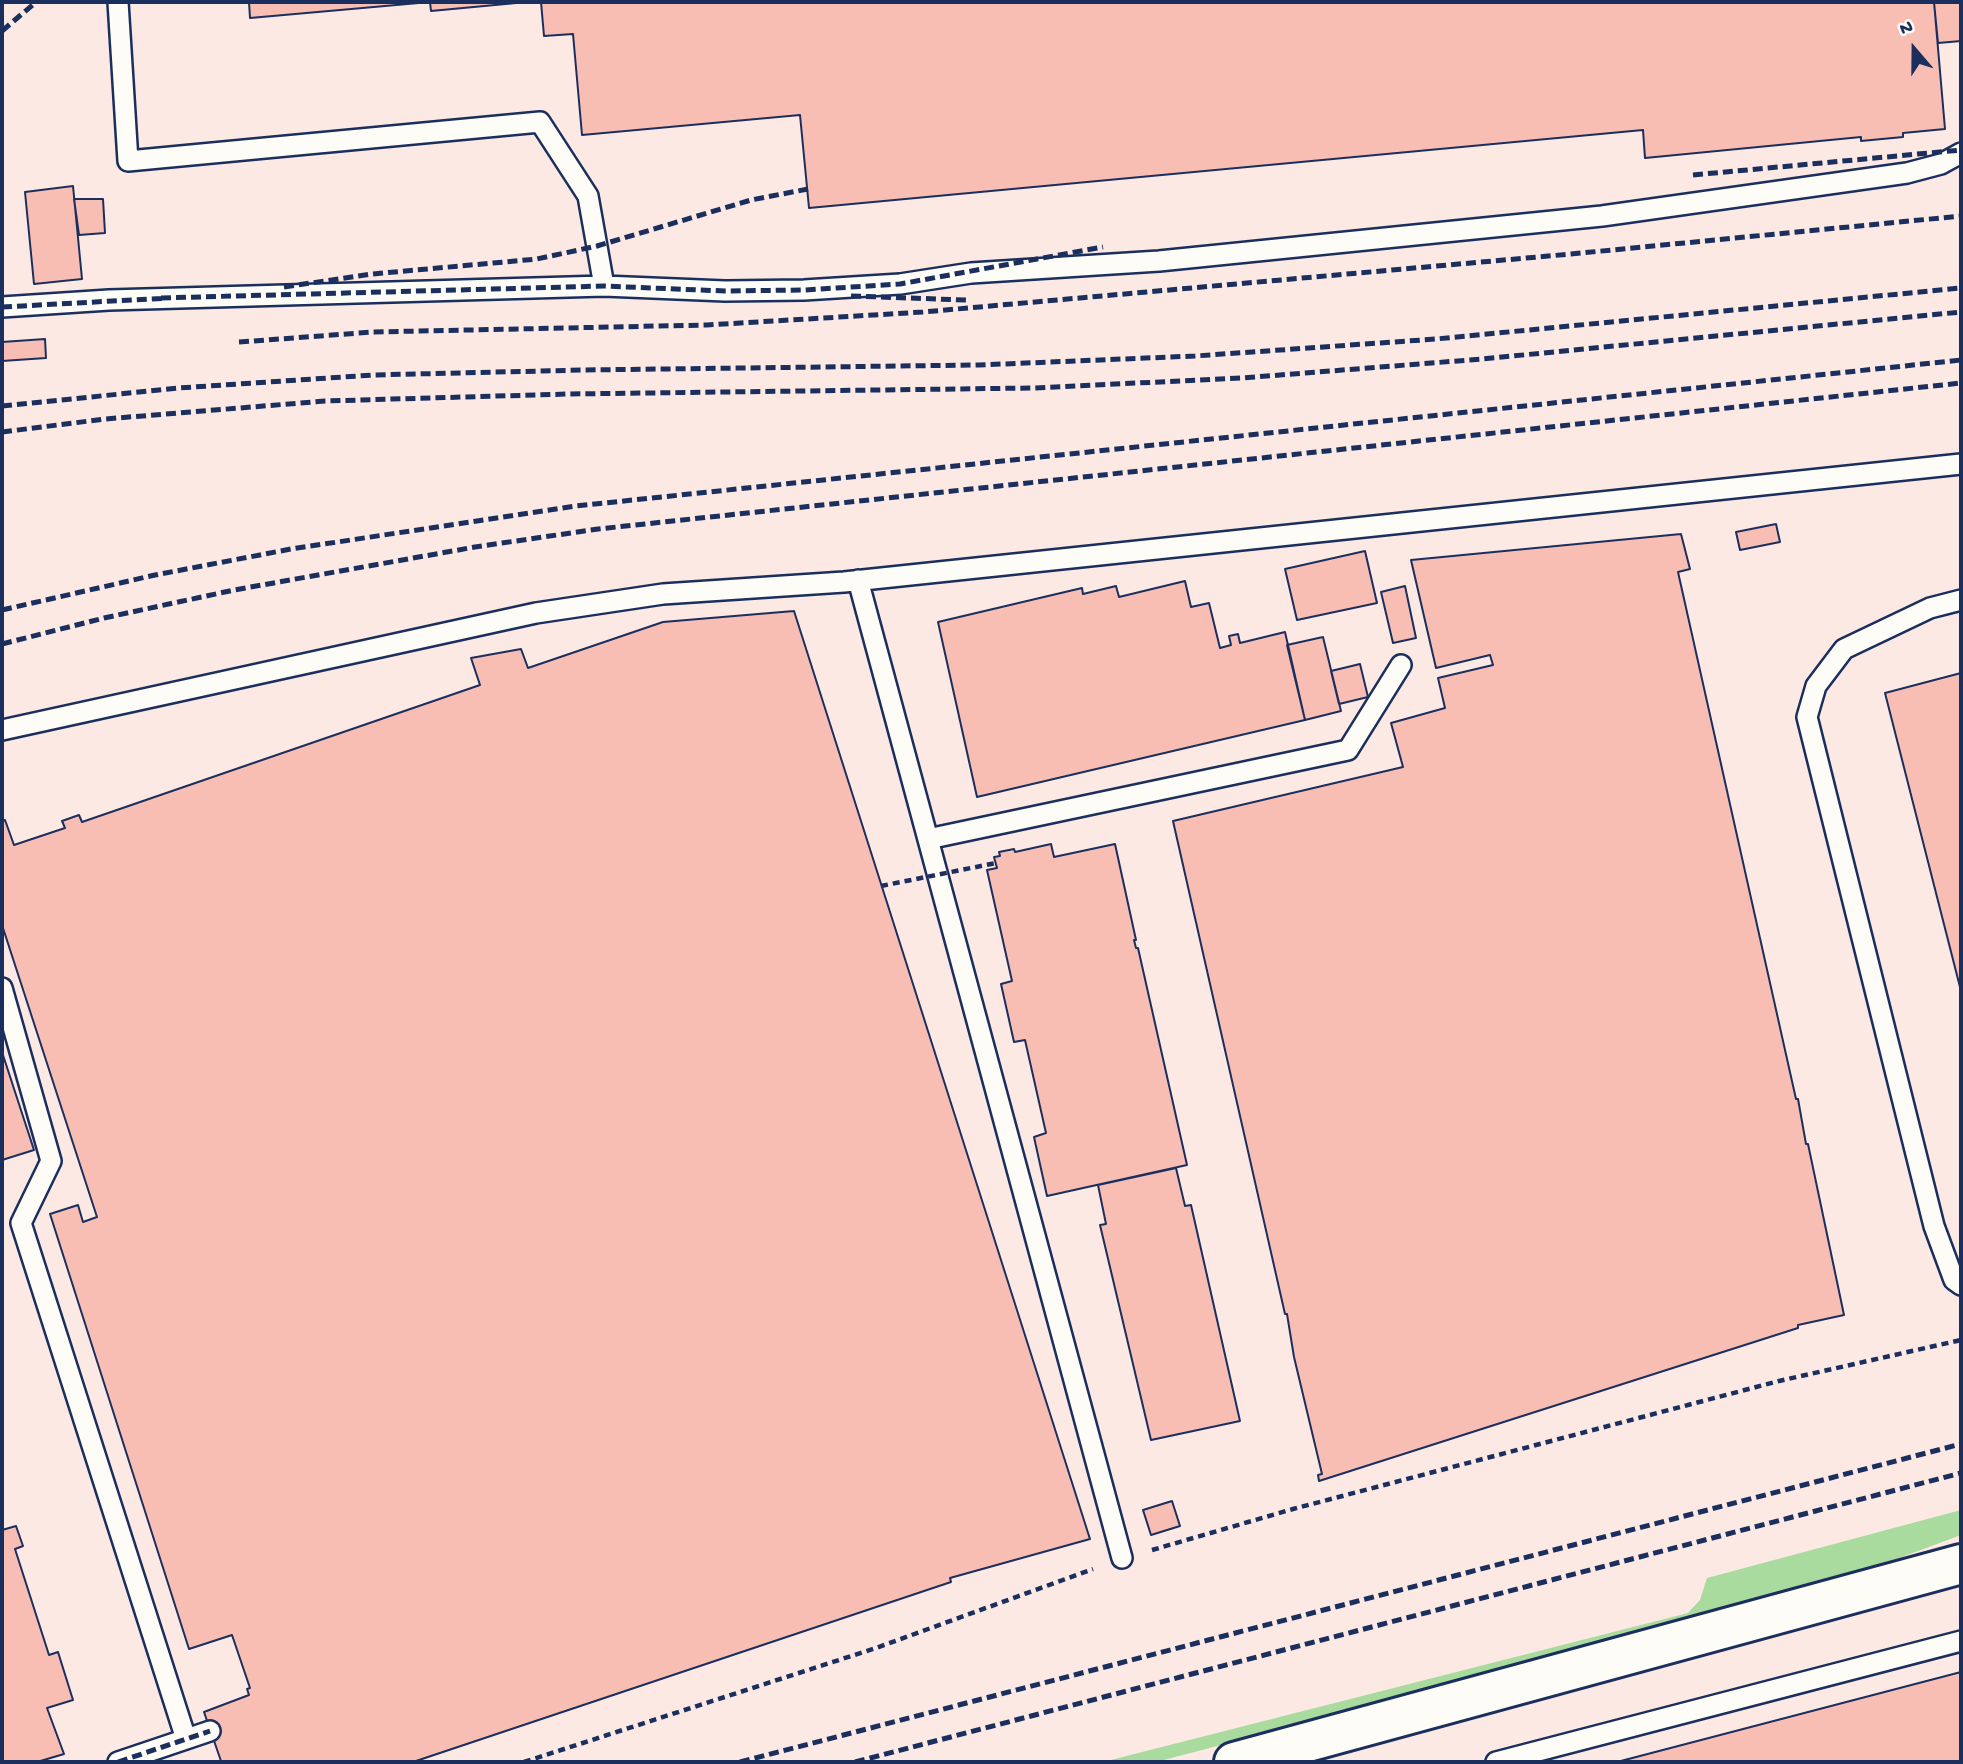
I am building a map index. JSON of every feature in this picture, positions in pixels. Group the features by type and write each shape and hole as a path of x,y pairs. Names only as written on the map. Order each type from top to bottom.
{"street":[{"path":"1234,1762 1961,1564"}],"lane":[{"path":"118,2 128,160 540,122 588,196 604,286"},
{"path":"2,307 109,300 604,286 725,291 804,290 900,284 971,273 1158,261 1602,216 1907,173 1941,164 1961,153"},
{"path":"2,730 536,613 663,594 858,580 1961,464"},
{"path":"858,580 1122,1558"},
{"path":"1961,600 1930,608 1844,649 1816,687 1807,717 1934,1226 1954,1280 1961,1286"},
{"path":"928,839 1348,750 1401,665"},
{"path":"2,988 51,1161 21,1223 186,1739"},
{"path":"2,1217 21,1223"},
{"path":"1496,1762 1961,1641"},
{"path":"118,1762 210,1731"}],"path":[{"path":"881,886 996,863"},
{"path":"524,1762 876,1648 1122,1558 1293,1509 1779,1381 1961,1340"}],"shaded area":[{"path":"2,2 1961,2 1961,1762 2,1762"}],"green space":[{"path":"1961,1510 1961,1535 1883,1564 1741,1609 1156,1762 1103,1762 1688,1613 1700,1600 1707,1578"}],"building":[{"path":"249,2 430,2 250,18"},
{"path":"430,2 527,2 431,11"},
{"path":"541,2 1934,2 1945,129 1903,133 1903,137 1861,141 1861,137 1645,158 1643,130 809,208 800,115 582,135 573,34 544,36"},
{"path":"1934,2 1961,2 1961,41 1938,43"},
{"path":"73,186 82,279 34,284 25,192"},
{"path":"74,199 103,199 105,233 79,235"},
{"path":"45,339 46,358 2,361 2,342"},
{"path":"1776,524 1780,542 1740,550 1736,532"},
{"path":"1681,534 1690,569 1678,572 1798,1099 1844,1315 1798,1325 1798,1328 1319,1481 1318,1475 1322,1474 1294,1357 1287,1314 1173,821 1403,767 1391,723 1445,708 1438,678 1493,665 1490,655 1436,668 1411,560"},
{"path":"1365,551 1377,603 1297,620 1285,569"},
{"path":"1185,581 1191,607 1209,603 1220,648 1231,645 1229,636 1238,634 1240,643 1285,632 1305,720 977,797 938,622 1082,588 1083,594 1116,586 1119,597"},
{"path":"1405,586 1416,638 1393,643 1381,592"},
{"path":"794,611 1090,1539 950,1578 951,1582 413,1762 218,1762 221,1761 204,1712 249,1695 247,1689 250,1688 232,1635 189,1649 50,1214 78,1205 83,1222 97,1217 2,925 2,821 5,820 14,845 65,828 62,821 79,815 82,822 480,685 471,658 521,649 528,668 663,622"},
{"path":"1323,637 1341,711 1305,720 1287,645"},
{"path":"1360,664 1368,697 1339,704 1331,671"},
{"path":"1961,673 1961,991 1885,693"},
{"path":"1051,844 1054,857 1115,844 1134,940 1187,1165 1047,1196 1034,1137 1046,1133 1025,1040 1014,1042 1001,984 1012,981 987,870 997,868 994,857 1000,856 999,852 1014,849 1015,852"},
{"path":"2,1052 34,1150 2,1160"},
{"path":"1176,1168 1185,1206 1191,1205 1240,1421 1151,1440 1100,1225 1106,1224 1098,1185"},
{"path":"1172,1501 1180,1526 1151,1535 1143,1510"},
{"path":"16,1526 23,1546 15,1549 49,1655 58,1652 73,1700 47,1708 64,1754 37,1762 2,1762 2,1530"},
{"path":"1961,1672 1961,1762 1617,1762"}],"railway":[{"path":"2,31 36,2"},
{"path":"1693,175 1961,150"},
{"path":"284,287 372,274 537,259 597,246 751,200 808,189"},
{"path":"239,342 373,332 707,325 923,312 1961,216"},
{"path":"161,298 604,286 725,291 804,290 900,284 1103,247"},
{"path":"2,406 179,388 373,375 979,365 1195,356 1436,339 1961,288"},
{"path":"851,296 966,300"},
{"path":"2,307 169,298"},
{"path":"2,432 105,419 325,401 569,394 1033,388 1242,378 1482,359 1961,312"},
{"path":"2,610 155,575 291,549 576,506 1961,360"},
{"path":"2,644 104,618 234,590 475,547 598,529 1961,383"},
{"path":"740,1762 1961,1444"},
{"path":"855,1762 1961,1473"},
{"path":"118,1762 210,1731"}]}
